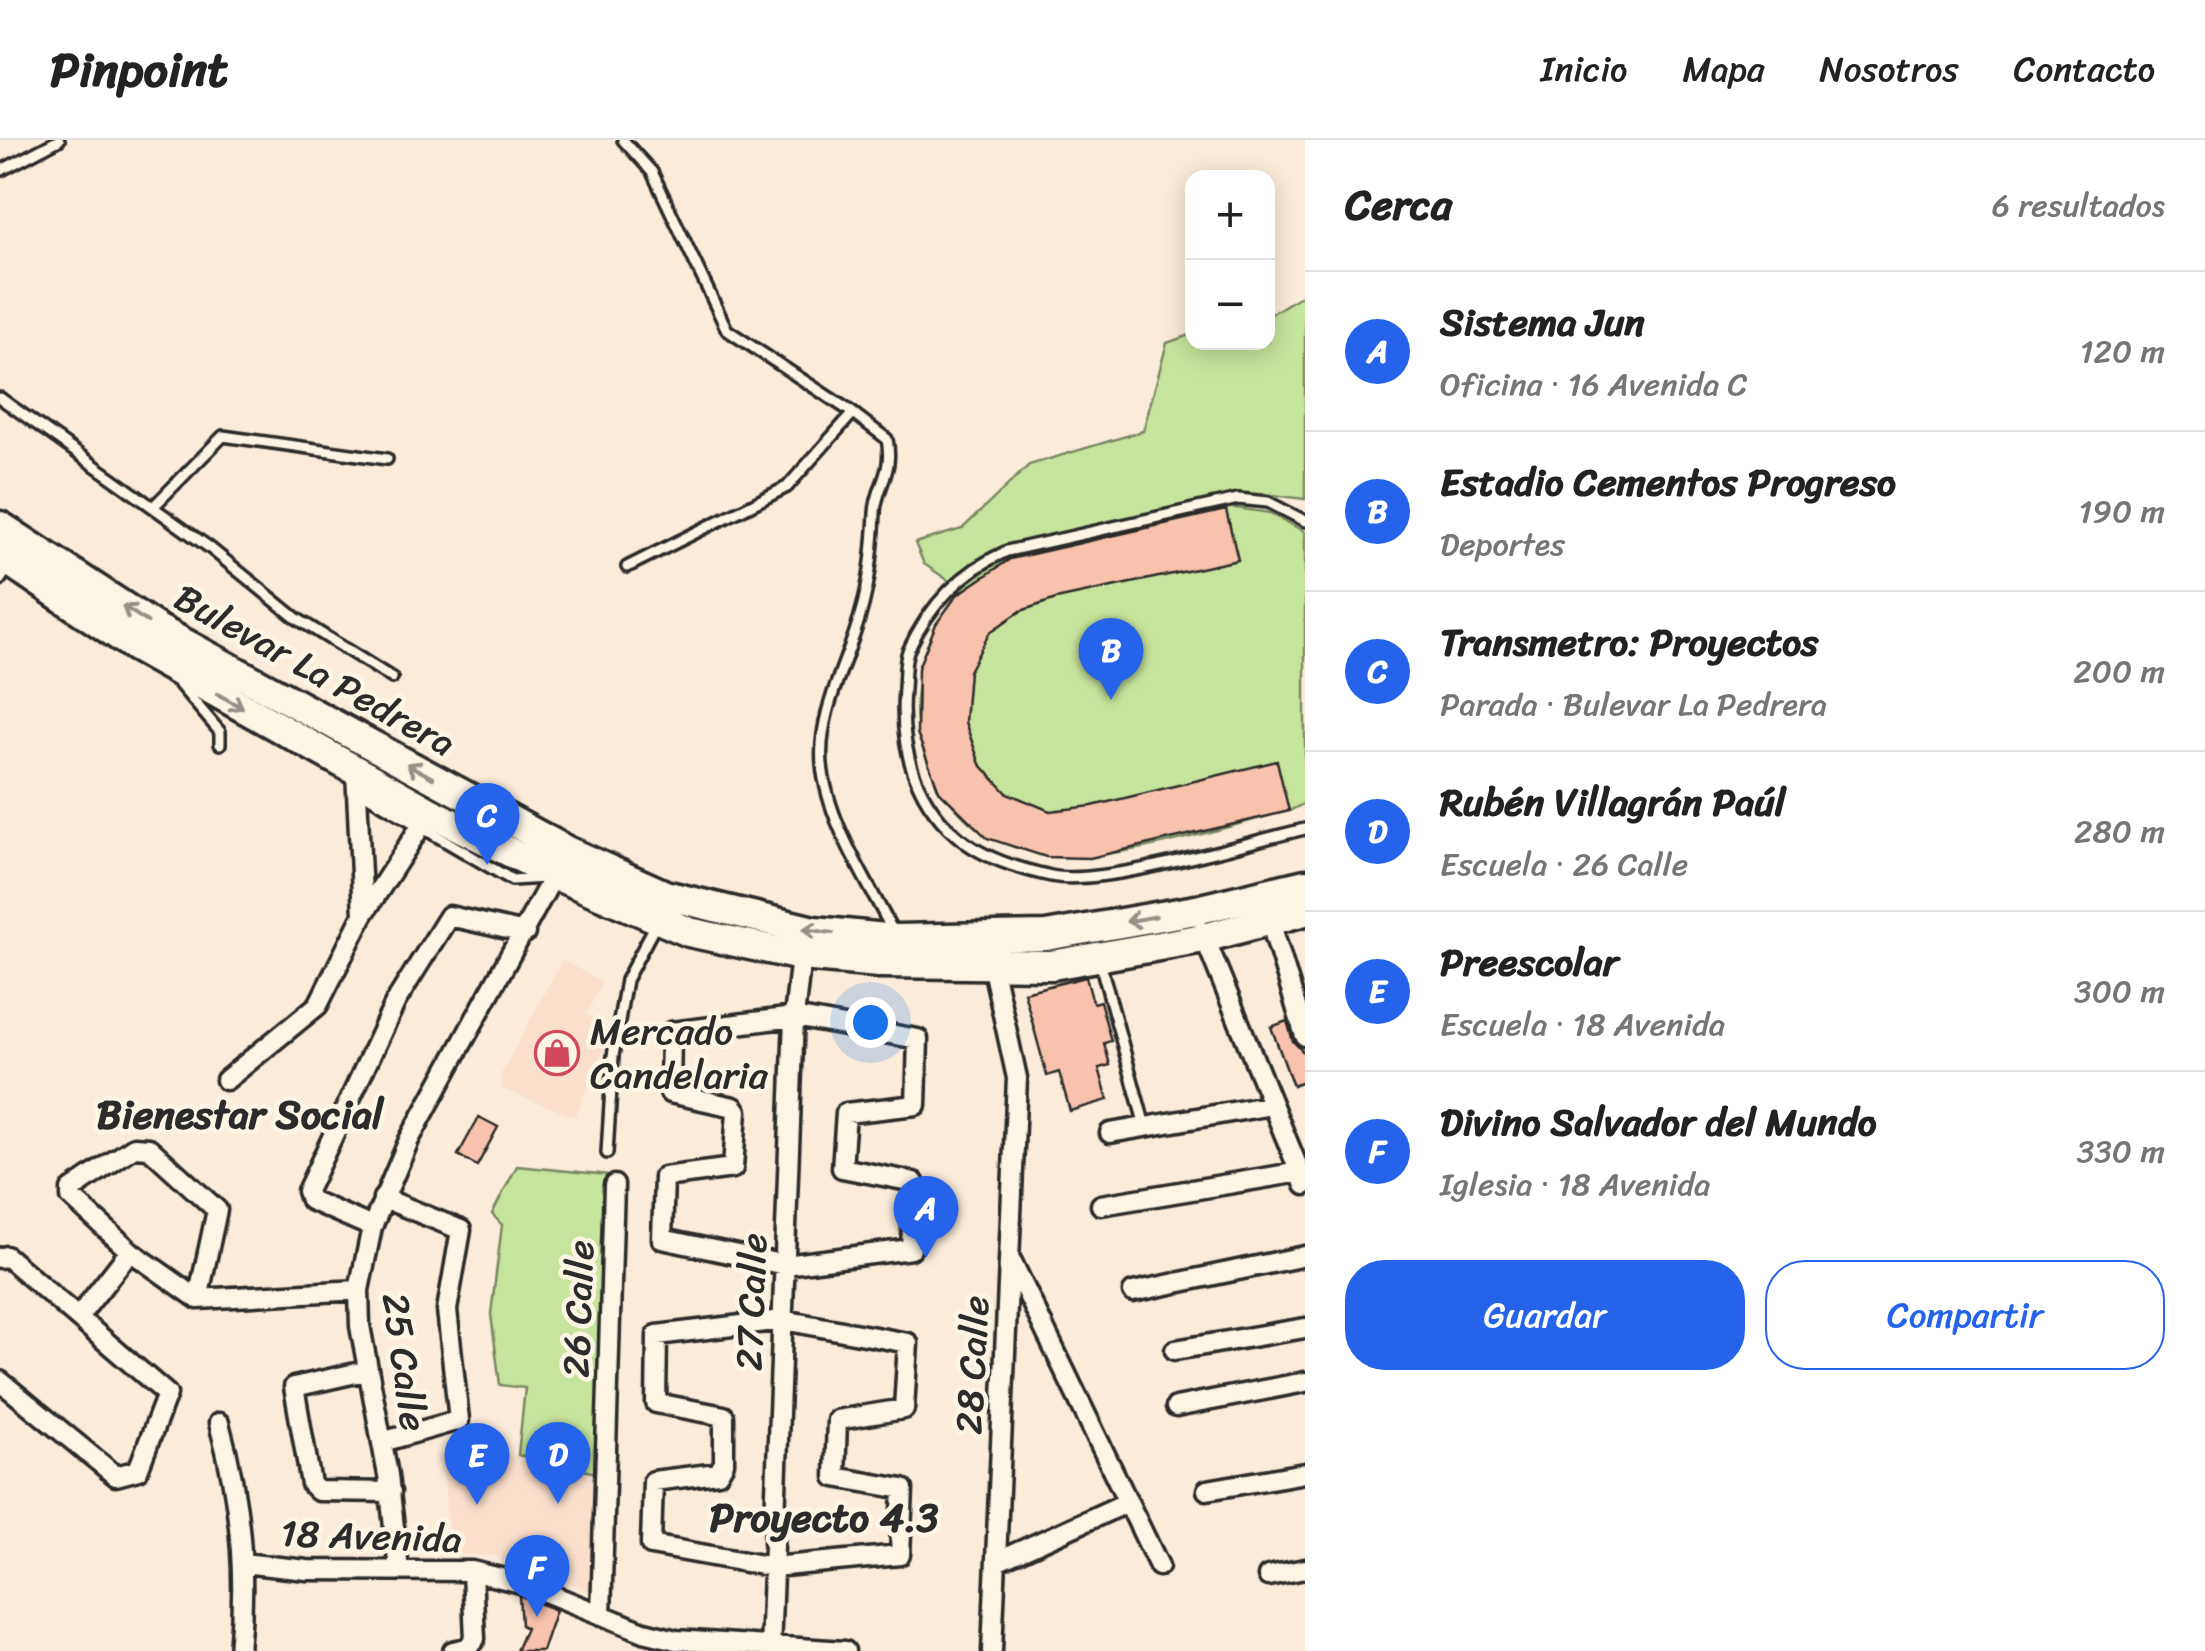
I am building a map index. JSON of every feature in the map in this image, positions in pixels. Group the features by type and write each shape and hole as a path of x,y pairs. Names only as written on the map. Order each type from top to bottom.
{"main road":[{"name":"Bulevar La Pedrera","path":"0,526 156,628 658,920 689,932 800,956 879,963 1052,965 1204,938 1305,884"},
{"name":"Bulevar La Pedrera","path":"4,566 162,663 356,772 425,820 664,895 814,931 896,939 1046,936 1196,910 1266,907 1305,911"}],"street":[{"path":"356,772 363,915"},
{"path":"226,1080 318,1005 363,915 425,820"},
{"name":"25 Calle","path":"399,1570 391,1492 366,1371 359,1290 372,1227 408,1140 561,863"},
{"path":"1266,907 1304,1028"},
{"path":"1101,1205 1302,1178 1196,910"},
{"path":"372,1227 310,1200 307,1190 396,1001 448,917 525,932"},
{"name":"27 Calle","path":"770,1648 794,1017 800,956"},
{"name":"28 Calle","path":"992,964 1018,1078 992,1651"},
{"path":"794,1017 918,1039 916,1104 846,1114 842,1168 914,1182 911,1250 785,1264 663,1241 664,1177 733,1168 736,1108 670,1092 671,1032 794,1017"},
{"path":"1110,1132 1272,1105"},
{"path":"198,1299 217,1226 215,1206 149,1148 134,1147 71,1190 71,1197 130,1251 198,1299 359,1290"},
{"name":"26 Calle","path":"601,1615 614,1184"},
{"path":"382,1442 460,1420 447,1310 461,1230 383,1198"},
{"path":"80,1316 130,1251"},
{"path":"1133,1292 1305,1256"},
{"path":"0,1381 116,1476 138,1470 166,1390 3,1257"},
{"path":"1010,1257 1158,1566"},
{"path":"784,1320 908,1342 904,1409 837,1420 835,1477 903,1489 900,1555 774,1567 650,1544 653,1481 718,1473 724,1464 721,1413 656,1403 658,1336 784,1320"},
{"path":"1175,1350 1305,1328"},
{"path":"366,1371 294,1387 311,1484 318,1491 391,1492"},
{"path":"1176,1406 1305,1382"},
{"path":"218,1423 232,1472 242,1564 239,1651"},
{"path":"1207,1490 1305,1473"},
{"path":"996,1562 1128,1502"},
{"name":"18 Avenida","path":"242,1564 307,1570 472,1571 525,1584 676,1640 845,1651"},
{"path":"1268,1576 1305,1569"},
{"path":"453,1651 473,1643 472,1571"}],"lane":[{"path":"0,172 59,140"},
{"path":"623,140 652,172 727,330 887,440 889,466 875,506 876,556 857,629 833,692 821,750 822,769 838,821 896,939"},
{"path":"0,398 153,507 296,618 392,678"},
{"path":"627,567 787,486 853,413"},
{"path":"153,507 223,436 387,459"},
{"path":"1305,521 1268,502 1238,499 1008,551 976,565 944,594 906,654 901,720 911,774 936,814 966,843 1006,864 1056,877 1112,874 1305,828"},
{"path":"162,663 220,732 220,744"},
{"path":"607,1153 613,1056 626,980 658,920"},
{"path":"1099,956 1145,1126"}],"shaded area":[{"name":"Mercado Candelaria","path":"562,960 602,982 586,1015 613,1028 575,1117 500,1088 503,1082 499,1078"},
{"path":"481,1452 548,1460 609,1476 602,1595 494,1556 450,1553 444,1479 436,1455"}],"green space":[{"path":"1305,293 1305,499 1264,494 1229,507 1270,513 1305,532 1305,803 1289,811 1134,850 1082,855 1033,852 989,836 952,804 924,752 918,730 916,708 921,666 928,646 961,589 924,564 915,543 962,529 1029,465 1143,431 1167,343 1185,337 1185,350 1275,350 1275,312"},
{"path":"517,1166 619,1176 609,1476 518,1455 525,1388 500,1385 491,1314 502,1225 492,1214"}],"building":[{"path":"1226,510 1238,560 1056,599 1021,611 990,632 969,671 965,722 980,764 1007,793 1050,811 1092,806 1277,761 1289,811 1090,858 1046,857 987,838 939,791 917,733 918,668 936,624 957,595 1010,559"},
{"path":"1086,977 1093,1003 1100,1001 1111,1041 1104,1043 1110,1065 1099,1068 1108,1100 1070,1111 1059,1072 1047,1076 1024,992"},
{"path":"1287,1021 1293,1041 1305,1054 1305,1081 1293,1086 1271,1027"},
{"path":"479,1117 498,1127 477,1166 458,1155"},
{"path":"519,1595 556,1610 542,1651 516,1651 526,1628 521,1625"}],"place":[{"name":"Estadio Cementos Progreso","path":"1111,700"},
{"name":"Transmetro: Proyectos","path":"487,865"},
{"name":"Mercado Candelaria","path":"557,1053"},
{"name":"Sistema Jun","path":"926,1258"},
{"name":"Rubén Villagrán Paúl","path":"558,1504"},
{"name":"Preescolar","path":"477,1505"},
{"name":"Divino Salvador del Mundo","path":"537,1617"}],"district":[{"name":"Bienestar Social","path":"240,1114"},
{"name":"Proyecto 4.3","path":"824,1517"}]}
